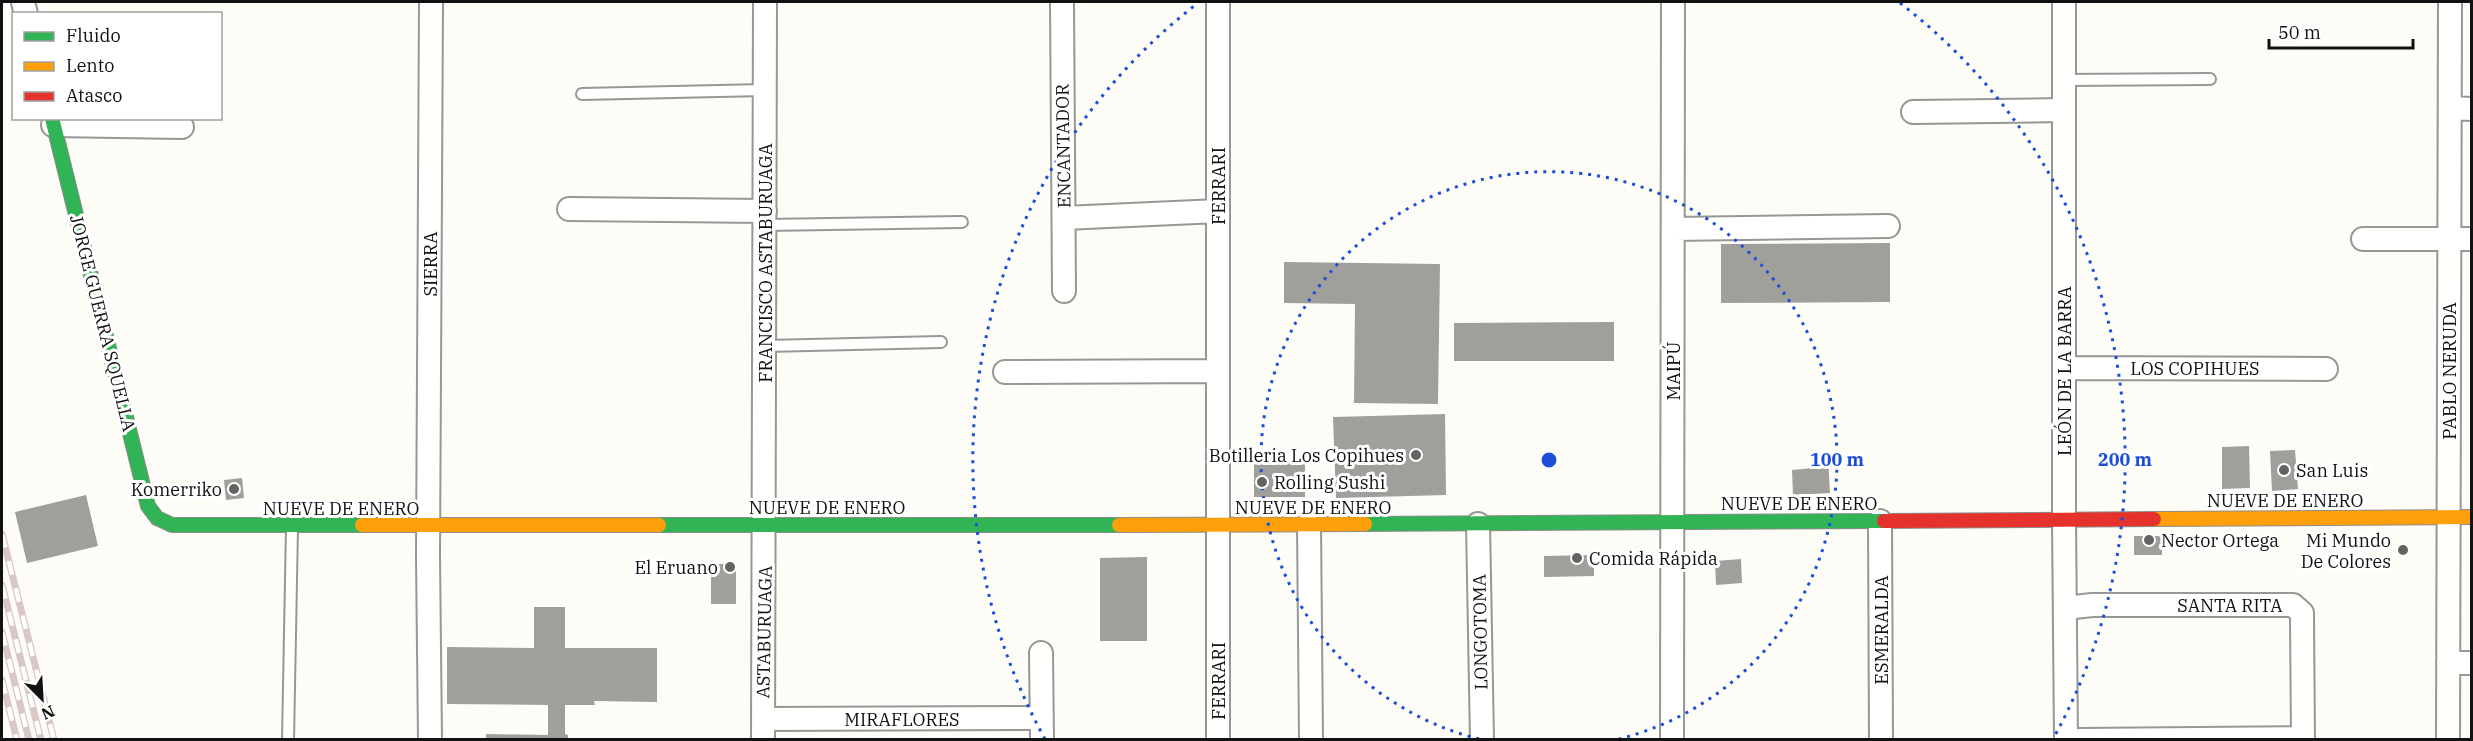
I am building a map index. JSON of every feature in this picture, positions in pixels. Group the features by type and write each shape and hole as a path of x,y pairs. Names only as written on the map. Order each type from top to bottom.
{"street":[{"name":"SIERRA","path":"430,740 432,2"},
{"name":"FRANCISCO ASTABURUAGA","path":"765,2 765,524"},
{"name":"ENCANTADOR","path":"1062,2 1064,291"},
{"name":"FERRARI","path":"1218,2 1218,740"},
{"name":"MAIPÚ","path":"1672,740 1673,2"},
{"name":"LEÓN DE LA BARRA","path":"2064,2 2066,740"},
{"name":"PABLO NERUDA","path":"2448,740 2448,517 2460,239 2461,109 2450,2"},
{"path":"1912,112 2064,110"},
{"name":"JORGE GUERRA SQUELLA","path":"157,518 148,506 53,122 182,127"},
{"path":"569,209 765,218"},
{"path":"1064,218 1218,211"},
{"path":"1673,230 1888,226"},
{"path":"2363,238 2460,239"},
{"name":"LOS COPIHUES","path":"2064,368 2326,369"},
{"path":"1005,372 1218,371"},
{"name":"NUEVE DE ENERO","path":"157,518 172,525 181,526 429,526 1309,525 2472,517"},
{"name":"ESMERALDA","path":"1880,521 1881,740"},
{"name":"ASTABURUAGA","path":"763,730 765,524"},
{"name":"LONGOTOMA","path":"1478,524 1482,740"},
{"path":"1309,525 1311,740"},
{"name":"SANTA RITA","path":"2065,608 2103,605 2294,605 2302,613 2303,739 2079,740"},
{"path":"1041,653 1042,729"},
{"path":"2448,663 2472,663"},
{"name":"MIRAFLORES","path":"763,730 1042,729"}],"lane":[{"path":"2064,80 2210,79"},
{"path":"582,94 765,90"},
{"path":"765,218 962,222"},
{"path":"765,346 941,342"},
{"path":"288,740 292,526"}],"building":[{"path":"1890,243 1890,302 1721,303 1721,244"},
{"path":"1284,262 1440,264 1438,404 1354,403 1355,304 1284,303"},
{"path":"1614,322 1614,361 1454,361 1454,323"},
{"path":"1445,414 1446,495 1336,498 1333,417"},
{"path":"2249,446 2250,488 2222,489 2222,447"},
{"name":"San Luis","path":"2295,450 2298,489 2272,491 2270,451"},
{"path":"1828,455 1830,493 1793,495 1792,470 1813,468 1812,456"},
{"path":"1305,460 1305,497 1254,497 1254,461"},
{"name":"Komerriko","path":"242,478 244,498 226,500 224,480"},
{"path":"86,495 98,546 27,563 15,512"},
{"path":"2134,536 2162,536 2162,555 2134,555"},
{"path":"1594,555 1594,576 1544,577 1544,556"},
{"path":"1147,557 1147,641 1100,641 1100,558"},
{"path":"1741,559 1742,583 1716,585 1715,561"},
{"path":"711,564 736,564 736,604 711,604"},
{"path":"534,607 565,607 565,648 657,648 657,702 594,701 595,705 565,705 565,734 568,735 568,740 486,740 486,734 548,735 548,705 447,704 447,647 534,648"}],"railway":[{"path":"2,534 54,740"},
{"path":"2,585 41,740"},
{"path":"2,632 29,740"},
{"path":"2,680 17,740"}],"traffic: fast":[{"path":"52,120 148,506 157,518 172,525 362,525"},
{"path":"1365,524 1884,521"},
{"path":"659,525 1119,525"}],"traffic: slow":[{"path":"2154,519 2472,517"},
{"path":"1119,525 1365,524"},
{"path":"362,525 659,525"}],"traffic: jam":[{"path":"1884,521 2154,519"}],"place":[{"name":"Botilleria Los Copihues","path":"1416,455"},
{"name":"San Luis","path":"2284,470"},
{"name":"Rolling Sushi","path":"1262,482"},
{"name":"Komerriko","path":"234,489"},
{"name":"Nector Ortega","path":"2149,540"},
{"name":"Mi Mundo De Colores","path":"2403,550"},
{"name":"Comida Rápida","path":"1577,558"},
{"name":"El Eruano","path":"730,567"}]}
